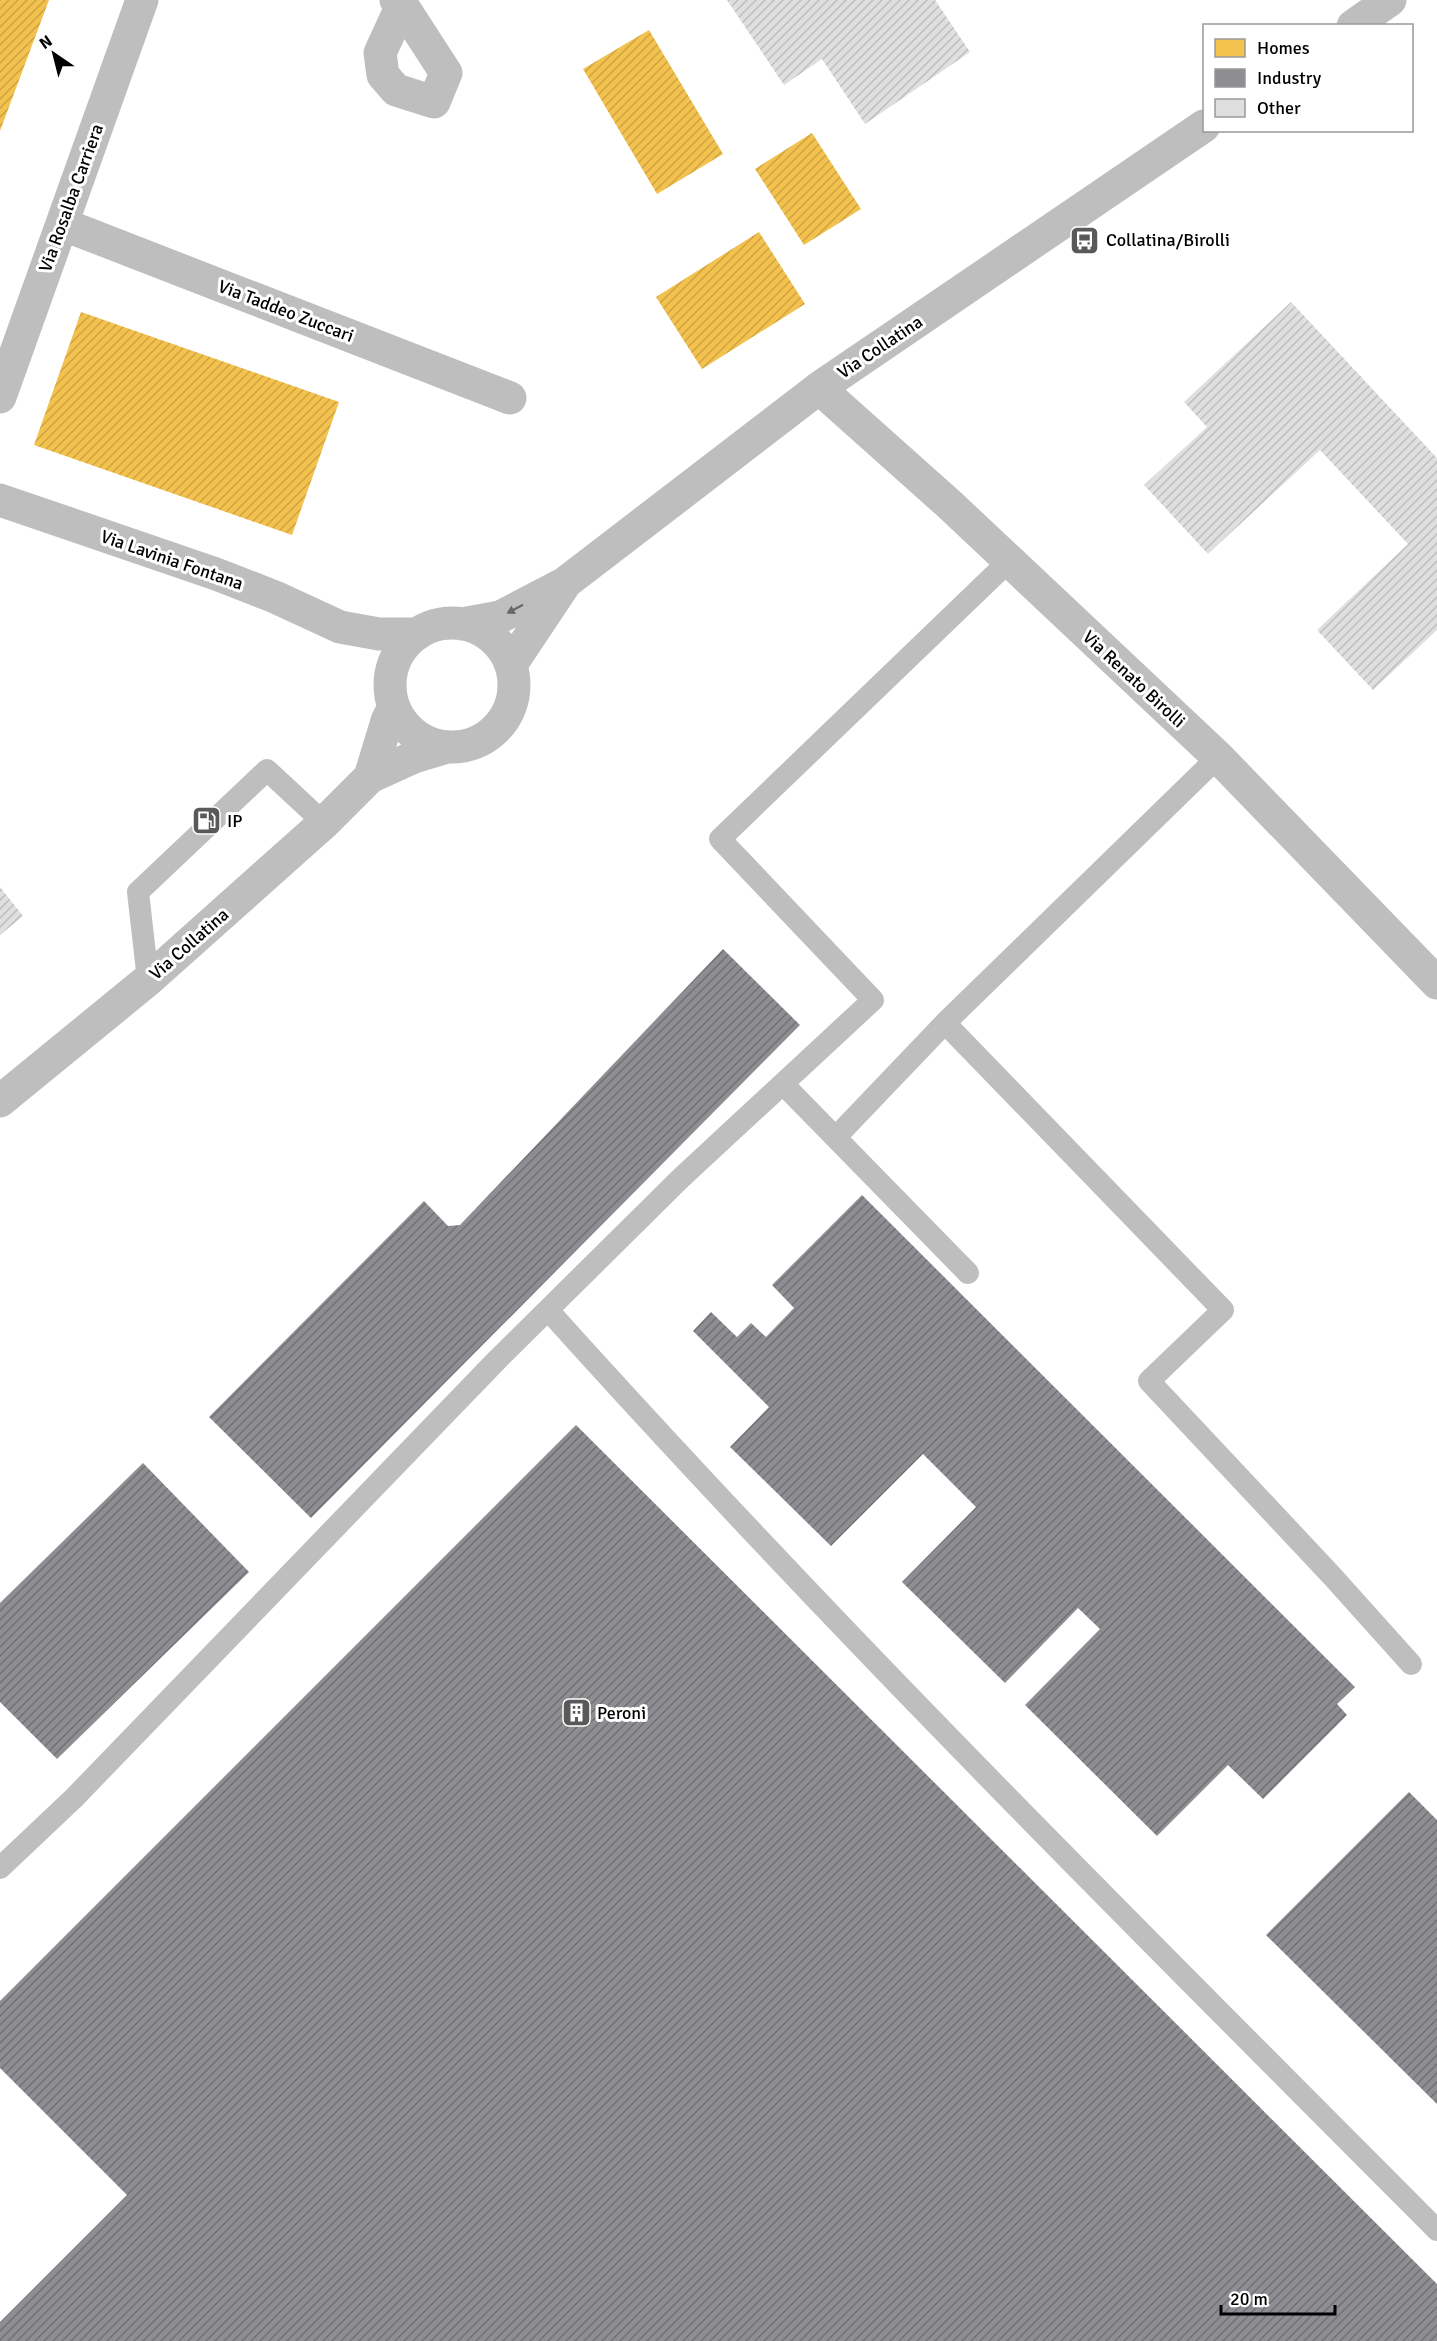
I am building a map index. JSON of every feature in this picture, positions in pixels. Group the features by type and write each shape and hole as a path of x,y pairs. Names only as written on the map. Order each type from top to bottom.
{"street":[{"name":"Via Rosalba Carriera","path":"0,397 142,0"},
{"path":"1356,24 1390,0"},
{"name":"Via Collatina","path":"462,624 500,617 565,583 819,388 1203,127"},
{"name":"Via Taddeo Zuccari","path":"62,224 510,398"},
{"name":"Via Renato Birolli","path":"819,388 949,504 1218,758 1437,983"},
{"name":"Via Lavinia Fontana","path":"0,500 216,574 275,597 340,627 379,634 417,634"},
{"name":"Via Collatina","path":"512,663 565,583"},
{"path":"462,624 488,635 501,645 512,663 515,692 510,710 482,738 466,746 444,748 411,731 391,696 398,656 417,634 440,625 462,624"},
{"name":"Via Lavinia Fontana","path":"340,627 391,696"},
{"name":"Via Collatina","path":"370,777 387,721 391,696"},
{"name":"Via Collatina","path":"0,1101 148,980 324,823 370,777 444,748"}],"lane":[{"path":"0,1868 74,1798 548,1310 681,1178 873,1000 720,839 1009,561"},
{"path":"836,1137 945,1023 1218,758"},
{"path":"148,980 138,892 267,770 324,823"},
{"path":"945,1023 1223,1310 1149,1382 1332,1576 1411,1664"},
{"path":"783,1084 968,1273"},
{"path":"548,1310 618,1389 960,1748 1437,2230"}],"building: Homes":[{"path":"0,0 49,0 0,131"},
{"path":"649,30 723,154 657,194 583,69"},
{"path":"812,133 861,209 804,245 755,169"},
{"path":"759,232 805,304 702,369 656,297"},
{"path":"81,312 339,402 292,535 34,445"}],"building: Industry":[{"path":"723,949 800,1025 311,1518 209,1417 424,1201 448,1226 460,1225"},
{"path":"862,1195 1355,1687 1337,1704 1347,1715 1263,1799 1228,1765 1157,1836 1025,1705 1100,1629 1078,1608 1005,1683 902,1582 976,1507 923,1454 831,1546 730,1447 769,1407 693,1331 711,1312 737,1337 751,1323 766,1337 794,1308 772,1285"},
{"name":"Peroni","path":"576,1425 1437,2284 1437,2341 0,2341 0,2322 127,2195 0,2068 0,2001"},
{"path":"143,1463 249,1572 57,1759 0,1702 0,1603"},
{"path":"1409,1792 1437,1820 1437,2104 1266,1935"}],"building: Other":[{"path":"727,0 935,0 970,52 865,124 822,59 784,85"},
{"path":"1291,302 1437,458 1437,630 1373,690 1317,630 1408,544 1320,450 1208,554 1144,485 1207,427 1184,402"},
{"path":"0,887 23,916 0,935"}],"place":[{"name":"Collatina/Birolli","path":"1085,240"},
{"name":"IP","path":"206,821"},
{"name":"Peroni","path":"576,1713"}]}
